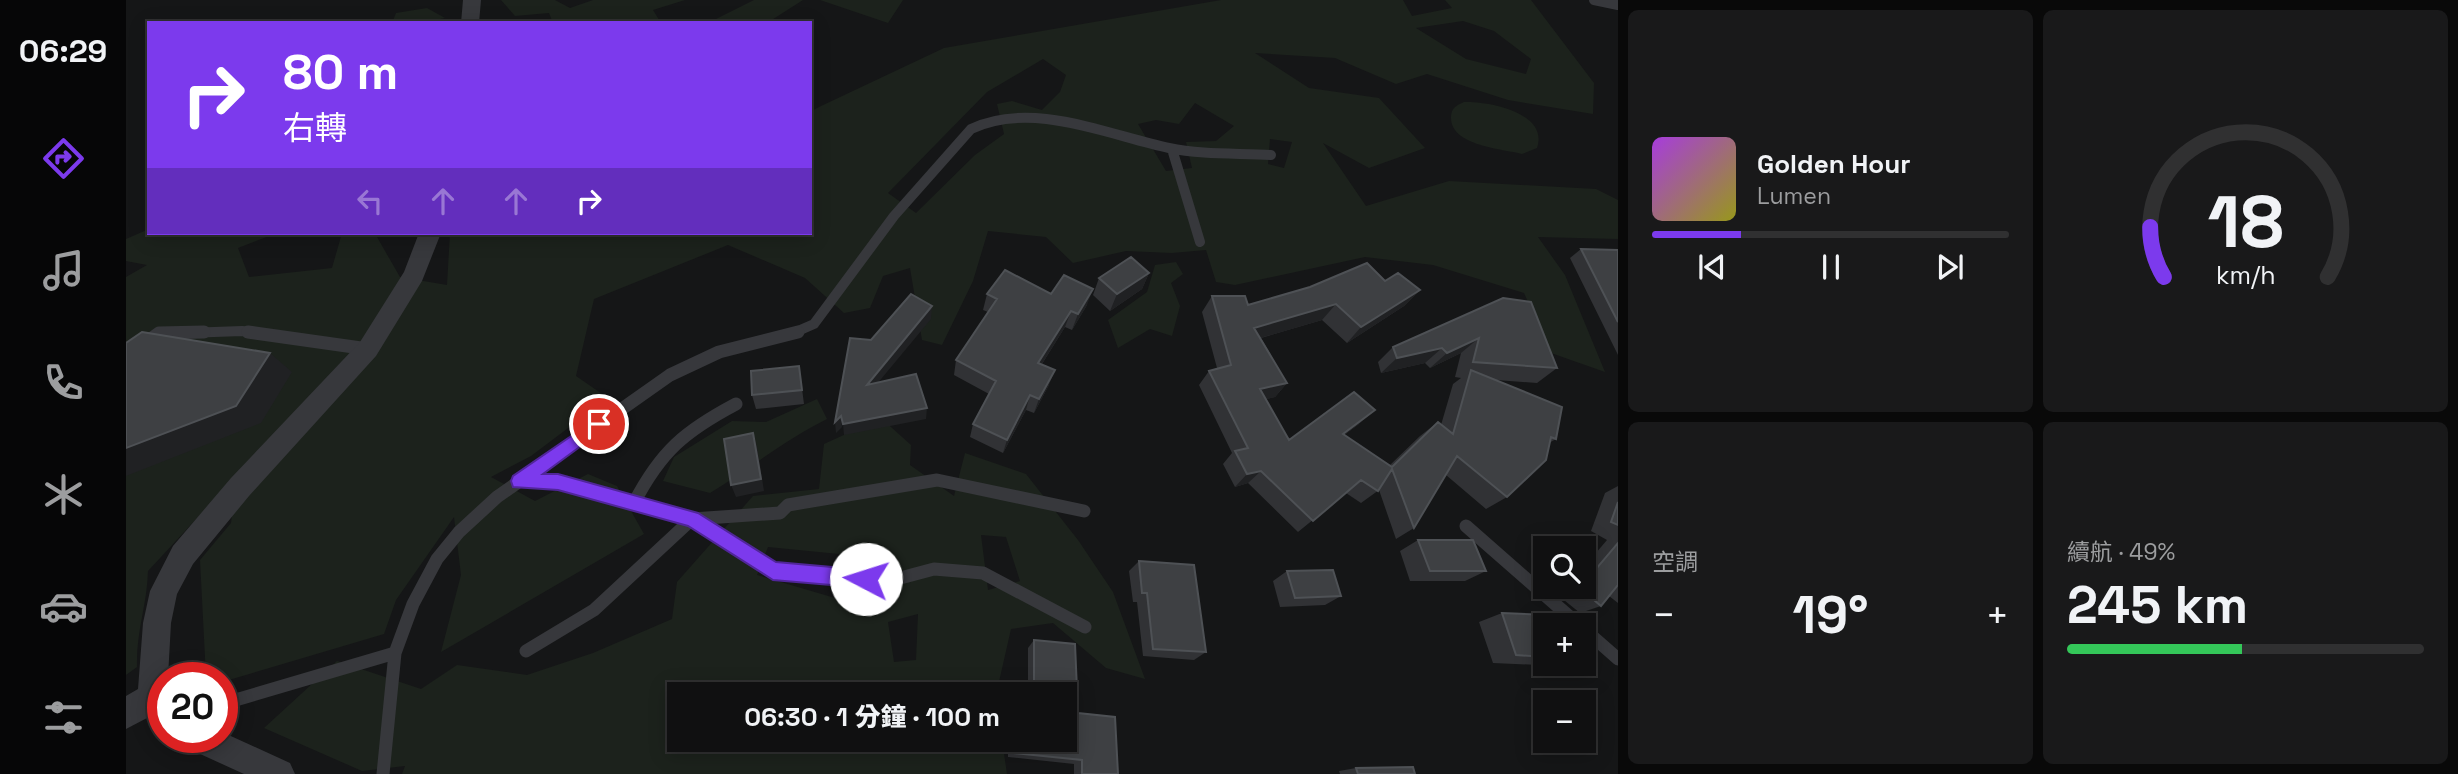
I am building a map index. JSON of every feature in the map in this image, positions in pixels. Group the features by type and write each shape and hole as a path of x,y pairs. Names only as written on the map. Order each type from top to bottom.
{"street":[{"path":"470,21 472,0"},
{"path":"157,662 157,623 164,591 183,555 240,486 369,349 414,275 429,235"},
{"path":"126,714 147,709"},
{"path":"233,753 279,774"}],"lane":[{"path":"1595,0 1618,5"},
{"path":"383,774 396,653 414,599 439,557 459,531 519,481 638,395 710,356 805,330 814,324 894,216 971,129 997,120 1049,119 1071,122 1172,149 1271,155"},
{"path":"1172,149 1200,242"},
{"path":"126,357 159,333 243,331 369,349"},
{"path":"634,503 648,476 674,440 687,430 736,404"},
{"path":"526,651 557,637 587,616 692,519 780,513 788,505 937,480 1084,511"},
{"path":"519,481 558,482 692,519 773,571 889,581 934,569 983,573 1085,627"},
{"path":"1466,526 1565,613"},
{"path":"1596,640 1618,659"},
{"path":"238,699 396,653"}],"shaded area":[{"path":"501,0 555,0 570,8 593,0 685,0 653,10 660,21 552,21 549,13 515,16"},
{"path":"754,0 803,0 770,21 712,21"},
{"path":"820,0 903,0 888,23"},
{"path":"1221,0 1403,0 1412,16 1452,8 1445,0 1531,0 1594,83 1593,114 1508,100 1427,74 1396,84 1335,58 1255,53 1309,88 1379,98 1425,148 1369,168 1323,143 1366,206 1449,181 1596,189 1618,200 1618,239 1538,237 1565,275 1605,372 1551,353 1524,293 1433,265 1365,257 1235,285 1216,282 1206,250 1172,253 1126,251 1073,263 1046,237 988,231 973,281 942,345 922,340 910,268 883,276 870,308 844,313 805,278 728,245 594,299 576,376 608,398 531,456 491,477 535,501 588,474 617,486 644,534 441,652 461,575 454,517 396,600 384,634 238,677 238,662 205,662 200,560 231,523 237,475 148,571 137,667 126,675 126,277 147,265 126,261 126,239 147,230 147,235 272,235 238,248 249,277 332,268 341,235 379,235 377,237 400,277 447,285 450,235 812,235 812,111 944,48","holes":["1463,21 1494,31 1531,59 1526,74 1466,59 1416,28","1043,59 1066,75 1060,92 1042,110 1012,101 997,104 1004,134 975,155 916,213 888,193 987,92","1195,103 1234,126 1216,141 1186,142 1192,168 1166,171 1138,124 1156,120 1179,124","1270,139 1292,142 1284,168 1268,164"]},
{"path":"427,8 445,18 430,21 393,21 396,13"},
{"path":"1464,102 1501,107 1526,118 1534,126 1538,136 1537,148 1522,154 1468,140 1453,127 1451,117 1453,109"},
{"path":"1176,262 1183,274 1171,283 1180,306 1172,336 1150,329 1118,348 1108,320 1147,292 1155,265"},
{"path":"817,399 827,419 710,493 663,481 674,457 732,421 766,422"},
{"path":"881,418 911,445 910,465 954,496 965,453 1026,474 1078,540 1113,592 1145,679 1106,668 1053,623 1011,629 999,682 667,682 667,752 1004,752 1007,774 402,774 405,766 362,771 264,728 337,661 421,689 457,665 527,675 593,653 672,619 677,582 753,496 819,489 824,444","holes":["981,535 1006,537 1020,581 988,590","768,547 839,554 835,598 757,575","918,614 916,660 894,662 888,622"]}],"building":[{"path":"1581,249 1618,250 1618,322"},
{"path":"1131,257 1149,273 1117,294 1099,278"},
{"path":"1367,263 1385,281 1398,273 1420,290 1361,327 1336,304 1254,328 1287,383 1260,389 1289,440 1354,392 1375,410 1343,434 1392,467 1438,422 1453,434 1471,370 1562,407 1556,439 1551,437 1546,460 1507,497 1457,456 1414,528 1392,469 1378,491 1361,480 1313,521 1261,471 1247,474 1235,451 1248,448 1209,371 1231,365 1212,296 1245,296 1248,305 1310,287"},
{"path":"1005,270 1051,294 1064,275 1093,289 1078,314 1071,311 1038,363 1055,370 1039,399 1030,395 1007,440 973,424 996,381 956,360 997,299 987,294"},
{"path":"911,294 932,306 867,385 916,374 927,408 843,424 841,416 835,422 850,338 871,340"},
{"path":"1503,298 1531,302 1557,368 1473,362 1479,338 1447,353 1442,348 1397,358 1393,347"},
{"path":"142,332 270,353 236,406 126,448 126,343"},
{"path":"799,366 802,390 752,395 751,371"},
{"path":"753,433 761,479 731,485 724,439"},
{"path":"1618,502 1618,525 1611,522"},
{"path":"1418,540 1473,540 1486,571 1430,571"},
{"path":"1618,543 1618,585 1601,606 1593,599 1596,599 1596,569"},
{"path":"1139,561 1194,565 1206,652 1153,649 1147,593 1142,593"},
{"path":"1333,570 1341,596 1295,598 1287,571"},
{"path":"1502,613 1533,614 1533,656 1516,655"},
{"path":"1034,640 1075,644 1077,682 1034,682"},
{"path":"1077,690 1078,713 1115,717 1118,774 1082,774 1082,760 1014,753 1077,752"},
{"path":"1413,767 1415,774 1358,774 1356,768"}],"route":[{"path":"599,424 519,481 558,482 692,519 773,571 866,579"}]}
